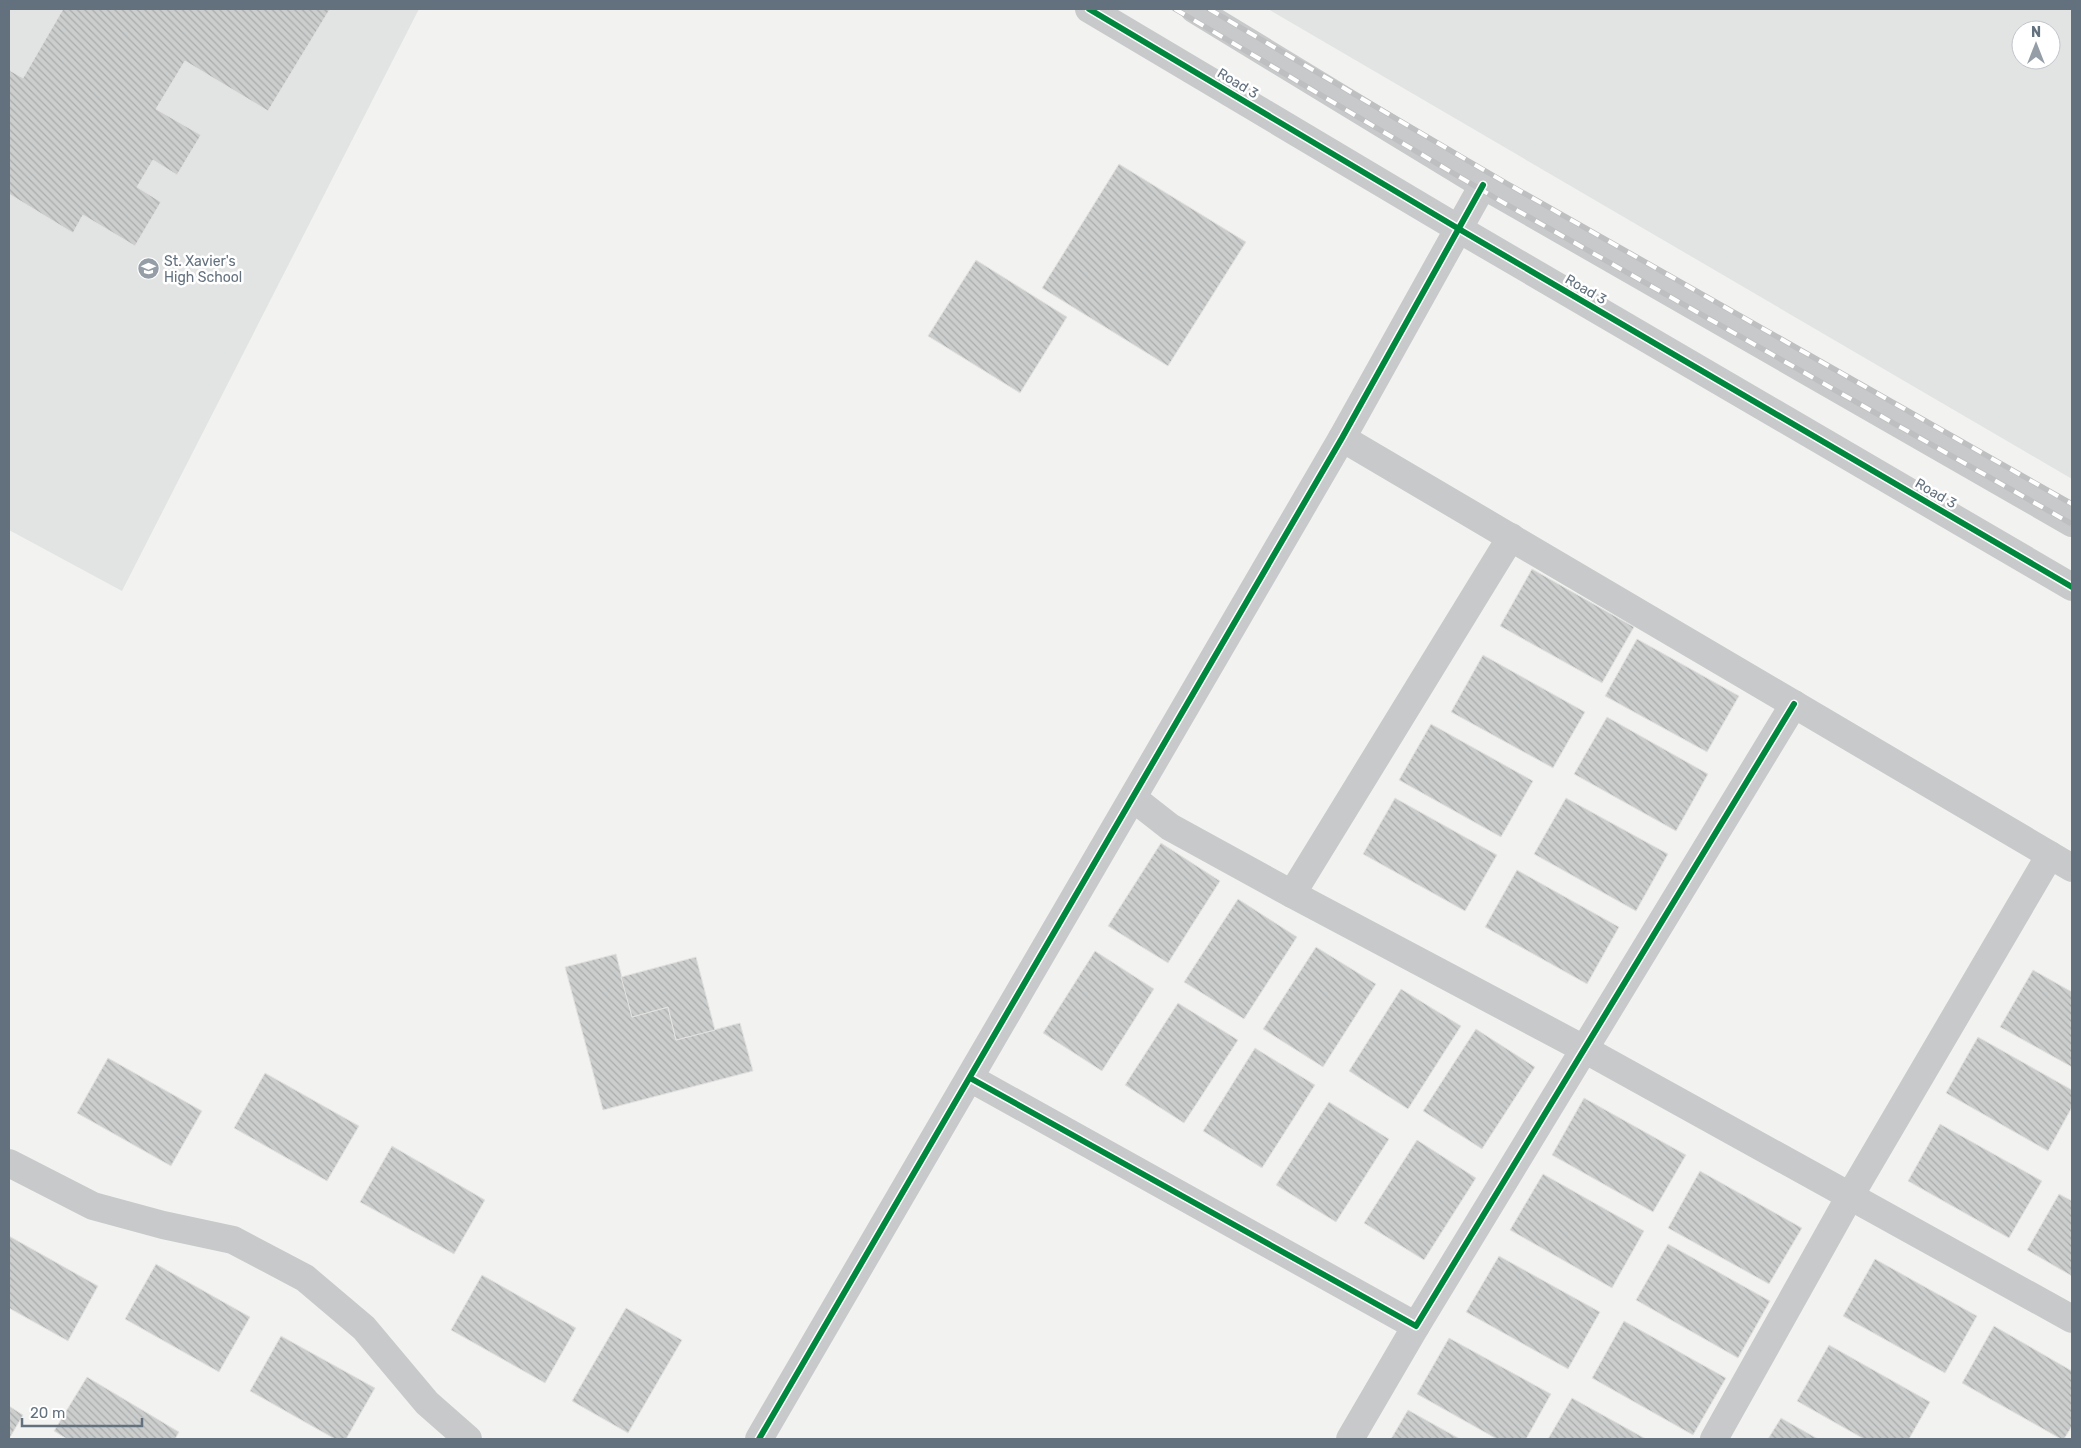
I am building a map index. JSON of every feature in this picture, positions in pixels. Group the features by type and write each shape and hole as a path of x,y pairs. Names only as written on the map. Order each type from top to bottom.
{"street":[{"path":"1194,9 1483,186 2072,523"},
{"name":"Road 3","path":"1103,12 1459,229 2072,587"},
{"path":"759,1439 1342,438 1483,186"},
{"path":"1342,438 2061,862 1850,1196 1714,1439"},
{"path":"1292,894 1511,537"},
{"path":"1350,1439 1416,1326 1794,704"},
{"path":"1133,798 1170,827 1584,1049 2072,1319"},
{"path":"970,1078 1416,1326"},
{"path":"9,1163 94,1206 163,1225 233,1240 304,1278 364,1328 427,1402 468,1439"}],"shaded area":[{"name":"St. Xavier's High School","path":"9,9 419,9 122,591 9,530"},
{"path":"1268,9 2072,9 2072,479"}],"building":[{"path":"63,9 330,9 268,111 185,61 156,109 201,135 177,175 153,160 137,187 161,202 135,246 83,215 73,233 9,194 9,70 23,78"},
{"path":"1119,164 1246,242 1168,366 1042,288"},
{"path":"976,260 1067,317 1020,393 928,336"},
{"path":"1532,569 1634,627 1602,683 1500,626"},
{"path":"1637,639 1739,696 1707,752 1605,696"},
{"path":"1483,655 1585,712 1553,768 1451,712"},
{"path":"1607,717 1708,774 1676,831 1574,774"},
{"path":"1431,724 1533,781 1501,837 1399,780"},
{"path":"1395,798 1497,855 1465,911 1363,854"},
{"path":"1566,798 1668,854 1636,911 1534,854"},
{"path":"1161,843 1220,881 1168,963 1108,926"},
{"path":"1517,870 1619,927 1587,984 1485,927"},
{"path":"1238,899 1297,937 1244,1019 1184,982"},
{"path":"1316,947 1376,984 1323,1067 1263,1029"},
{"path":"1095,951 1154,989 1102,1071 1043,1033"},
{"path":"616,954 632,1017 668,1007 676,1040 740,1023 753,1071 603,1110 565,967"},
{"path":"696,957 715,1030 676,1040 668,1007 632,1017 621,977"},
{"path":"2033,970 2072,992 2072,1067 2000,1027"},
{"path":"1401,989 1461,1026 1408,1109 1349,1071"},
{"path":"1178,1003 1238,1040 1184,1123 1125,1085"},
{"path":"1476,1029 1535,1067 1482,1149 1423,1111"},
{"path":"1978,1037 2072,1090 2072,1107 2048,1151 1946,1093"},
{"path":"1255,1048 1315,1085 1262,1168 1203,1131"},
{"path":"108,1058 202,1111 171,1166 77,1113"},
{"path":"265,1073 359,1126 327,1181 234,1128"},
{"path":"1584,1098 1686,1155 1653,1212 1552,1155"},
{"path":"1329,1102 1389,1139 1336,1222 1276,1185"},
{"path":"1940,1124 2042,1181 2009,1238 1908,1181"},
{"path":"1417,1140 1476,1178 1424,1260 1364,1223"},
{"path":"392,1146 485,1200 454,1254 360,1202"},
{"path":"1700,1171 1802,1228 1769,1284 1668,1228"},
{"path":"1543,1174 1644,1231 1612,1288 1510,1230"},
{"path":"2059,1194 2072,1201 2072,1276 2027,1250"},
{"path":"9,1236 98,1286 68,1341 9,1308"},
{"path":"1668,1244 1770,1301 1738,1358 1636,1300"},
{"path":"1499,1256 1600,1312 1568,1369 1466,1312"},
{"path":"1875,1259 1977,1316 1945,1373 1843,1316"},
{"path":"156,1264 250,1317 219,1372 125,1319"},
{"path":"482,1275 576,1328 545,1383 451,1330"},
{"path":"626,1308 682,1340 628,1433 572,1401"},
{"path":"1624,1321 1726,1378 1693,1435 1592,1378"},
{"path":"1994,1326 2072,1371 2072,1426 2064,1439 1962,1383"},
{"path":"281,1336 375,1388 346,1439 335,1439 250,1391"},
{"path":"1449,1338 1551,1394 1526,1439 1497,1439 1417,1394"},
{"path":"1829,1345 1930,1402 1909,1439 1864,1439 1797,1401"},
{"path":"87,1377 179,1432 175,1439 67,1439 54,1431"},
{"path":"1572,1398 1646,1439 1548,1439"},
{"path":"9,1406 23,1415 9,1439"},
{"path":"1408,1410 1460,1439 1391,1439"},
{"path":"1781,1418 1818,1439 1768,1439"}],"railway":[{"path":"1175,9 1497,199 2072,524"},
{"path":"1209,9 1506,183 2072,504"}],"cycle path":[{"path":"1089,9 1459,229 2072,587"},
{"path":"759,1439 1342,438 1483,185"},
{"path":"970,1078 1416,1326 1794,704"}],"place":[{"name":"St. Xavier's High School","path":"148,269"}]}
